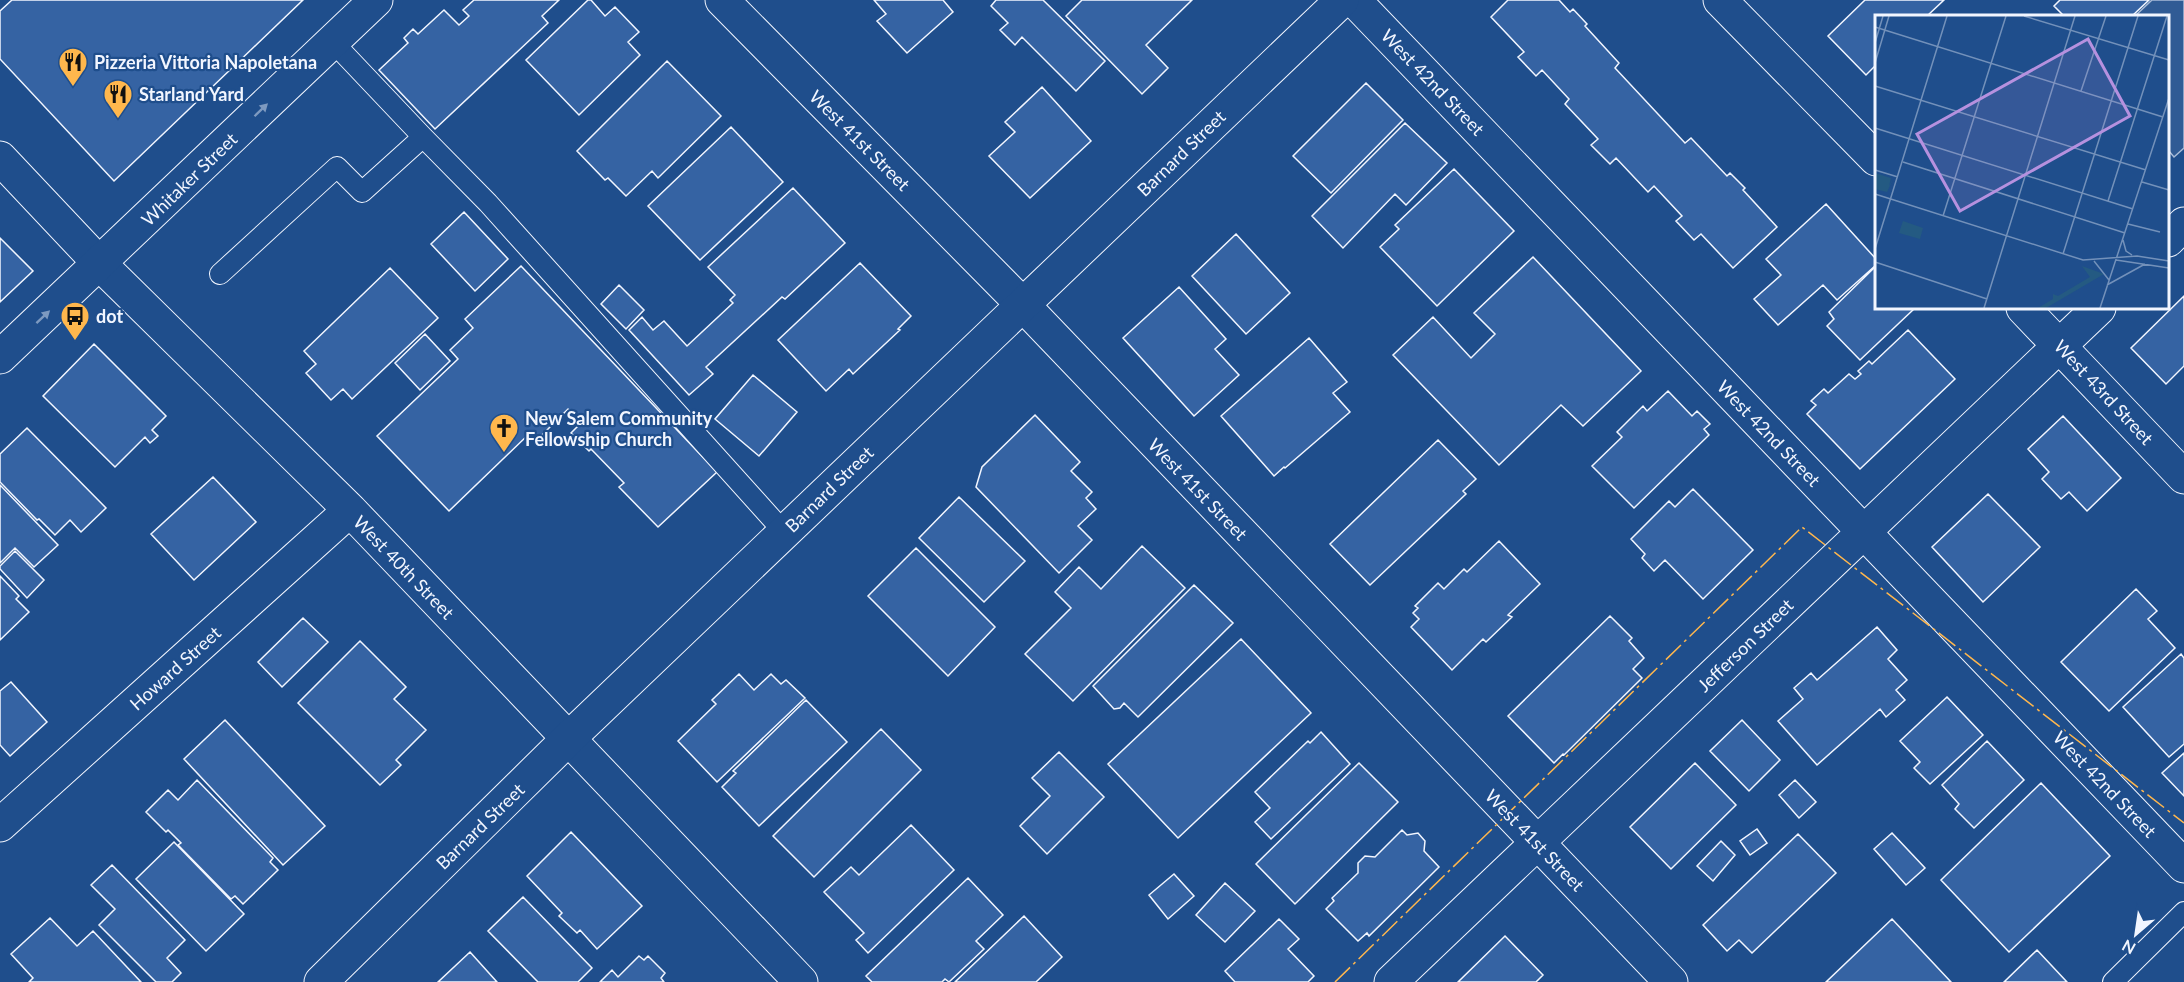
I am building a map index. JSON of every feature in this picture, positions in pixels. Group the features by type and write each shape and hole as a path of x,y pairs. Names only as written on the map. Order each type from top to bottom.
{"street":[{"name":"Whitaker Street","path":"0,357 376,0"},
{"name":"West 41st Street","path":"722,0 1023,305 1671,982"},
{"name":"Barnard Street","path":"321,982 568,739 1342,0"},
{"name":"West 42nd Street","path":"1354,0 2184,866"},
{"path":"1720,0 1875,158"},
{"name":"West 40th Street","path":"0,158 100,264 350,510 801,982"},
{"path":"2169,239 2184,224"},
{"name":"West 43rd Street","path":"2024,309 2184,477"},
{"name":"Jefferson Street","path":"1391,982 2098,309"},
{"name":"Howard Street","path":"0,825 350,510"}],"lane":[{"path":"332,41 488,203 784,532"},
{"path":"220,274 338,167 362,192 423,137"},
{"path":"2113,982 2184,912"}],"shaded area":[{"path":"2152,0 2184,0 2184,148 2174,157 2169,151 2169,15 2136,15"}],"building":[{"name":"Starland Yard","path":"12,0 303,0 114,181 0,59 0,11"},
{"path":"474,0 559,0 542,16 548,23 435,129 379,70 408,43 404,38 413,29 418,34 444,10 459,25 469,16 463,10"},
{"path":"588,0 591,0 605,16 615,7 639,32 628,42 640,55 579,115 526,60"},
{"path":"874,0 943,0 953,12 907,53 877,21 886,14"},
{"path":"996,0 1043,0 1105,61 1076,91 1022,37 1015,45 1000,30 1008,23 991,6"},
{"path":"1082,0 1192,0 1146,45 1168,68 1142,94 1066,16"},
{"path":"1508,0 1559,0 1570,12 1573,9 1587,24 1585,26 1619,63 1615,68 1685,143 1691,138 1727,176 1730,173 1777,227 1733,268 1701,234 1694,240 1676,221 1682,216 1654,186 1648,192 1616,158 1610,164 1591,145 1598,139 1565,104 1569,99 1542,70 1536,76 1518,57 1524,52 1491,17"},
{"path":"1865,0 1944,0 1928,15 1875,15 1875,66 1866,75 1828,36"},
{"path":"2060,0 2149,0 2133,15 2063,15 2054,6"},
{"path":"667,61 721,116 658,178 652,171 626,196 608,178 605,180 577,151"},
{"path":"1366,83 1403,120 1331,193 1293,156"},
{"path":"1042,87 1091,141 1030,198 989,156 1015,132 1005,122"},
{"path":"1405,123 1447,163 1406,205 1395,194 1343,248 1312,216"},
{"path":"731,127 783,182 700,260 648,206"},
{"path":"1454,169 1514,231 1437,306 1380,247 1399,229 1395,225"},
{"path":"793,188 845,243 785,299 782,297 706,367 713,374 689,395 629,330 642,317 653,330 664,321 687,346 733,303 730,300 735,295 708,267"},
{"path":"1826,204 1875,258 1875,266 1837,300 1823,285 1778,325 1754,299 1781,275 1766,259"},
{"path":"464,212 508,259 475,291 431,244"},
{"path":"1236,234 1290,293 1246,334 1192,276"},
{"path":"0,238 33,271 0,302"},
{"path":"1533,257 1641,371 1583,426 1561,405 1499,465 1393,355 1433,317 1471,358 1495,334 1474,313"},
{"path":"860,263 911,316 898,329 900,330 853,374 849,369 826,391 778,340"},
{"path":"521,266 717,472 658,527 619,487 624,483 591,449 589,451 571,433 581,423 568,409 537,440 530,433 449,511 377,436 458,359 450,350 473,328 465,319"},
{"path":"1875,267 1875,309 1914,309 1860,360 1827,326 1834,319 1829,312"},
{"path":"390,268 438,318 352,399 343,389 331,400 306,373 316,364 304,351"},
{"path":"619,285 644,310 626,329 601,304"},
{"path":"1179,287 1226,339 1215,349 1239,375 1194,416 1123,338"},
{"path":"2184,296 2184,366 2166,384 2131,348"},
{"path":"1908,330 1955,379 1860,469 1807,414 1816,405 1811,401 1824,389 1828,393 1849,374 1855,379 1861,374 1858,371 1869,361 1872,364"},
{"path":"425,334 450,361 420,390 395,363"},
{"path":"1309,338 1347,382 1333,393 1350,412 1274,476 1221,416"},
{"path":"94,344 166,416 152,430 158,436 150,443 145,437 115,467 43,396"},
{"path":"753,375 797,412 759,456 715,419"},
{"path":"1668,391 1692,416 1697,411 1710,424 1704,429 1709,435 1634,508 1592,466 1622,437 1617,432 1643,406 1647,411"},
{"path":"1035,415 1080,462 1071,471 1092,492 1086,498 1096,509 1078,526 1092,540 1059,573 976,487 982,467"},
{"path":"2063,416 2121,478 2087,511 2069,492 2061,499 2042,479 2049,472 2028,449"},
{"path":"27,428 106,508 81,532 70,520 55,535 0,482 0,454"},
{"path":"1438,440 1476,479 1463,491 1466,494 1370,585 1330,544"},
{"path":"213,477 256,522 194,580 151,534"},
{"path":"0,485 58,545 34,567 15,548 0,563"},
{"path":"1693,489 1753,550 1703,599 1665,560 1654,571 1642,558 1645,554 1631,539 1669,501 1675,507"},
{"path":"1988,494 2040,547 1983,602 1932,547"},
{"path":"959,497 1025,561 984,602 919,538"},
{"path":"1499,541 1540,584 1508,615 1512,617 1486,642 1483,639 1452,670 1411,627 1419,619 1413,613 1418,608 1415,606 1438,583 1444,589 1464,569 1467,572"},
{"path":"1142,546 1185,588 1073,701 1025,654 1071,608 1055,592 1079,567 1101,589"},
{"path":"916,548 995,627 948,676 868,596"},
{"path":"15,551 44,580 27,598 0,569 0,566"},
{"path":"0,576 19,596 16,599 29,612 0,640"},
{"path":"1194,585 1233,623 1138,717 1124,703 1120,708 1114,709 1093,686"},
{"path":"2136,589 2157,611 2148,619 2175,648 2109,711 2061,662"},
{"path":"1610,616 1632,638 1629,641 1644,658 1633,669 1642,678 1554,763 1508,716"},
{"path":"303,618 328,642 282,687 258,662"},
{"path":"1877,627 1897,650 1888,659 1907,680 1896,690 1905,700 1886,717 1880,709 1817,765 1778,721 1803,699 1794,688 1811,673 1817,680"},
{"path":"1241,639 1311,713 1178,838 1108,764"},
{"path":"360,641 406,687 394,699 426,730 396,760 401,765 380,785 298,703"},
{"path":"2181,654 2184,658 2184,744 2169,757 2123,707"},
{"path":"739,674 754,690 771,674 781,684 786,680 805,698 717,782 678,741 716,704 712,700"},
{"path":"11,682 47,722 10,756 0,745 0,691"},
{"path":"1947,697 1983,735 1930,784 1914,768 1920,762 1900,741"},
{"path":"806,700 847,742 759,826 722,787 736,773 733,771"},
{"path":"225,720 325,826 283,865 184,759"},
{"path":"1742,720 1780,760 1749,791 1710,751"},
{"path":"881,729 921,770 814,877 773,836"},
{"path":"1321,732 1350,764 1271,839 1255,822 1270,808 1255,792 1308,741 1310,743"},
{"path":"1987,741 2024,780 1974,828 1955,809 1959,804 1942,785"},
{"path":"1059,752 1104,797 1047,854 1020,826 1050,796 1032,778"},
{"path":"2184,753 2184,796 2162,773"},
{"path":"1359,763 1398,802 1295,904 1256,864"},
{"path":"1695,763 1736,805 1671,869 1630,827"},
{"path":"197,780 273,858 270,862 278,870 243,904 235,896 231,899 178,845 181,843 146,812 168,790 178,800"},
{"path":"1795,780 1816,802 1799,818 1779,795"},
{"path":"2041,783 2110,856 2009,952 1941,880"},
{"path":"911,825 954,870 868,953 856,940 864,933 824,892 851,867 859,875"},
{"path":"1757,829 1767,843 1750,855 1740,841"},
{"path":"1402,830 1407,835 1418,833 1425,841 1424,851 1439,867 1369,936 1367,933 1358,941 1326,909 1334,901 1332,898 1358,873 1358,863 1365,856 1375,857"},
{"path":"571,832 642,906 597,949 580,930 577,933 559,916 562,913 527,876"},
{"path":"1892,833 1925,868 1906,885 1874,849"},
{"path":"1798,834 1836,873 1752,953 1739,940 1727,951 1703,925"},
{"path":"1721,841 1735,855 1713,881 1697,866"},
{"path":"174,842 244,914 206,951 136,879"},
{"path":"112,865 185,940 167,958 181,973 172,982 156,982 99,925 115,909 91,885"},
{"path":"1174,874 1194,896 1168,919 1149,895"},
{"path":"968,878 1003,915 976,941 984,949 949,982 945,979 942,982 872,982 866,976"},
{"path":"1225,883 1255,911 1225,942 1196,915"},
{"path":"523,897 592,968 578,982 538,982 488,931"},
{"path":"1024,916 1062,957 1036,982 955,982"},
{"path":"50,918 77,946 93,931 141,982 29,982 33,978 11,954"},
{"path":"1279,919 1299,939 1288,949 1314,976 1308,982 1235,982 1225,971"},
{"path":"1892,919 1951,982 1826,982"},
{"path":"1505,936 1543,975 1536,982 1458,982"},
{"path":"2037,950 2067,982 2004,982"},
{"path":"470,952 497,982 438,982"},
{"path":"639,956 644,960 648,956 665,973 661,978 664,982 600,982 612,970 618,977"}],"power":[{"path":"1335,982 1802,527 2184,823"}],"place":[{"name":"Pizzeria Vittoria Napoletana","path":"73,88"},
{"name":"Starland Yard","path":"118,120"},
{"name":"dot","path":"75,342"},
{"name":"New Salem Community Fellowship Church","path":"504,454"}]}
